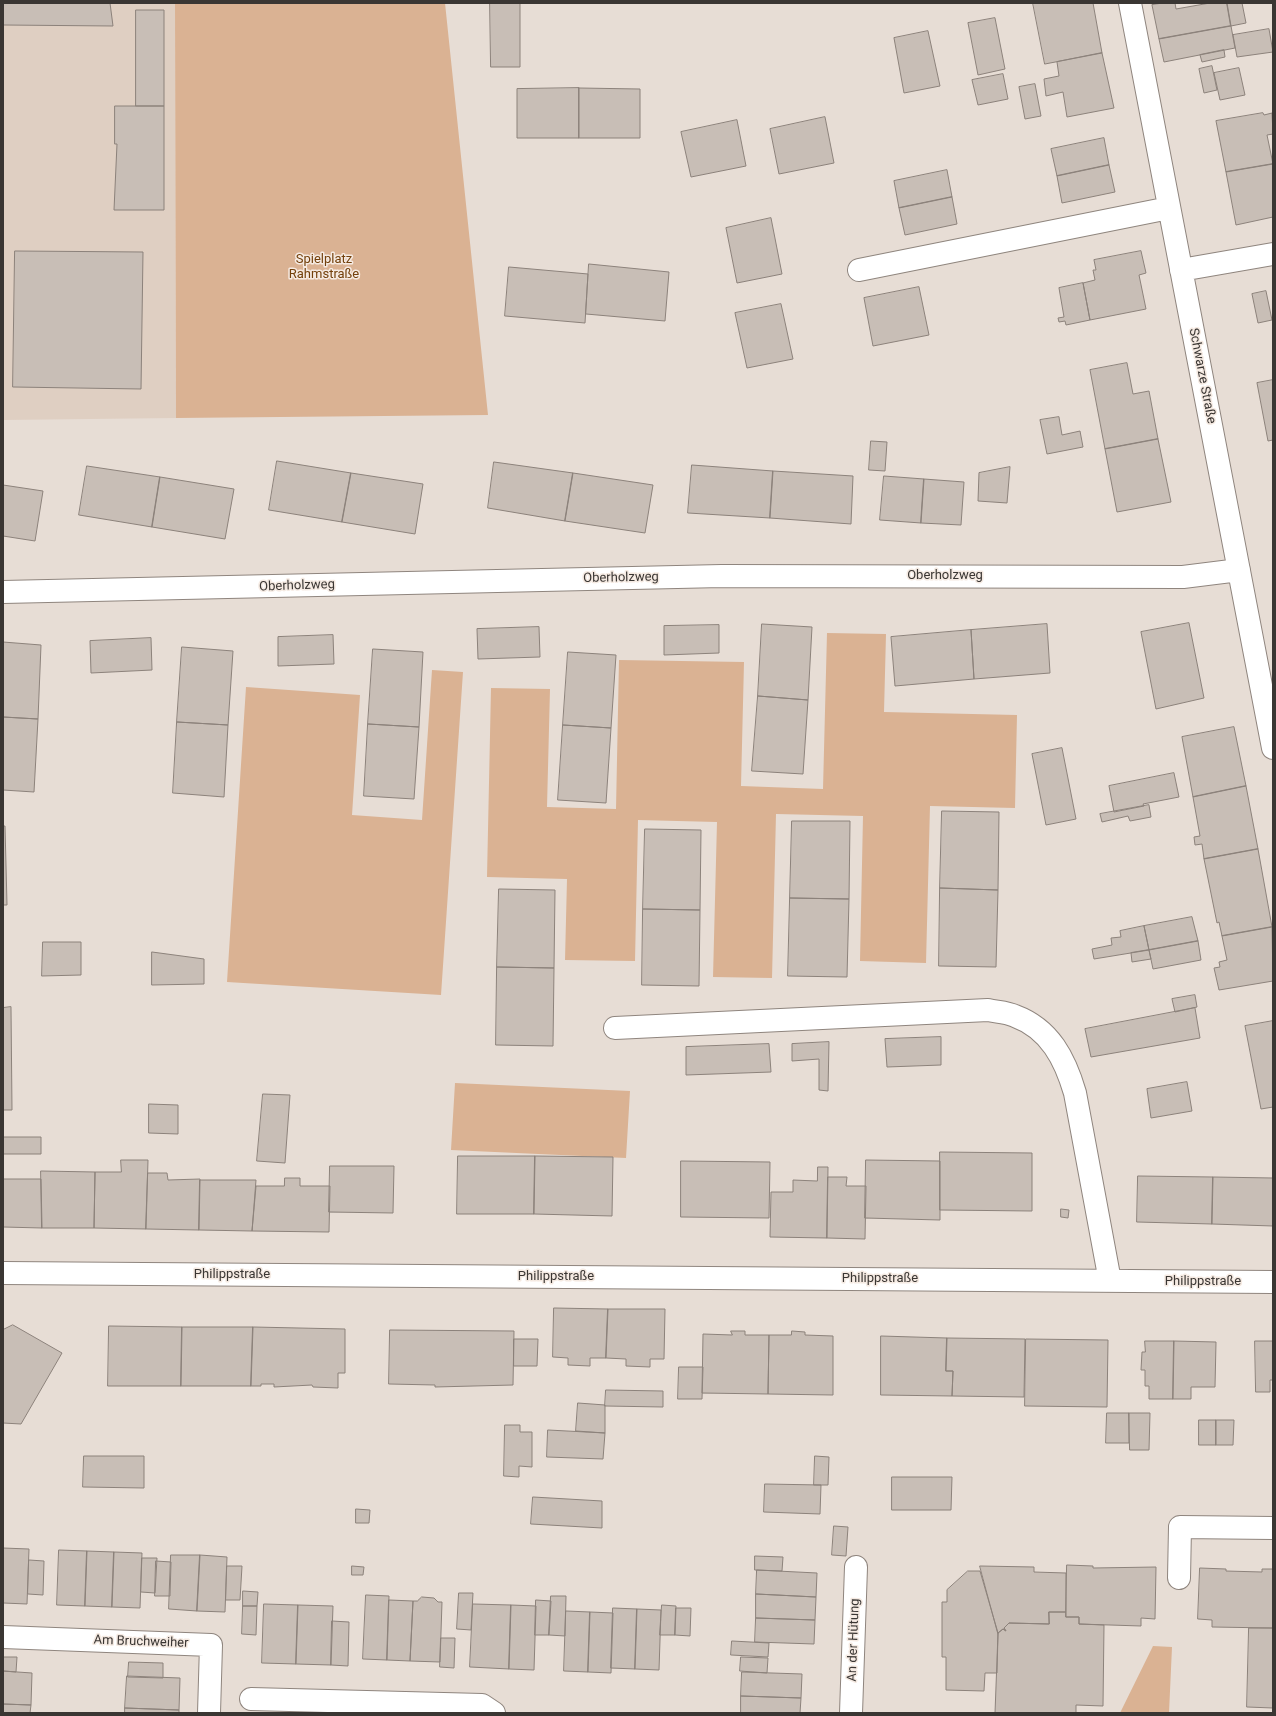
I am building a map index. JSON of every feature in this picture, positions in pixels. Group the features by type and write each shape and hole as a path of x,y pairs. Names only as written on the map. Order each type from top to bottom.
{"street":[{"name":"Schwarze Straße","path":"1130,3 1273,748"},
{"path":"859,270 1169,208"},
{"path":"1181,270 1273,254"},
{"name":"Oberholzweg","path":"3,592 722,576 1183,577 1239,570"},
{"path":"615,1028 988,1010 1015,1015 1038,1028 1056,1046 1068,1069 1075,1093 1110,1282"},
{"name":"Philippstraße","path":"3,1273 1273,1282"},
{"path":"1179,1578 1180,1527 1273,1528"},
{"name":"An der Hütung","path":"851,1713 856,1567"},
{"name":"Am Bruchweiher","path":"3,1638 211,1645 209,1713"},
{"path":"251,1699 482,1705 494,1713"}],"shaded area":[{"path":"3,3 175,3 176,418 3,420"}],"green space":[{"name":"Spielplatz Rahmstraße","path":"175,3 445,3 488,415 176,418"},
{"path":"827,633 886,634 884,712 1017,715 1015,808 930,806 926,963 860,961 863,816 776,814 772,978 713,977 717,822 638,820 635,961 565,960 567,879 487,877 491,688 550,689 547,807 616,809 619,660 744,662 741,786 823,789"},
{"path":"432,670 463,672 441,995 227,982 246,687 360,695 352,815 422,820"},
{"path":"455,1083 630,1091 626,1158 451,1150"},
{"path":"1153,1646 1172,1647 1169,1713 1120,1713"}],"building":[{"path":"3,3 110,3 113,26 3,25"},
{"path":"490,3 520,3 520,67 491,67"},
{"path":"1033,3 1093,3 1102,53 1045,64"},
{"path":"1175,3 1176,9 1210,3 1227,3 1231,26 1159,39 1152,5"},
{"path":"1227,3 1242,3 1246,23 1231,26"},
{"path":"136,10 164,10 164,106 136,106"},
{"path":"995,18 1005,69 978,75 968,23"},
{"path":"1231,26 1235,48 1164,62 1159,39"},
{"path":"1269,29 1273,52 1237,57 1233,35"},
{"path":"928,31 940,86 904,93 894,38"},
{"path":"1224,50 1225,57 1202,62 1200,55"},
{"path":"1102,53 1114,108 1067,117 1063,92 1046,96 1044,79 1059,76 1057,62"},
{"path":"1212,66 1217,90 1204,93 1199,69"},
{"path":"1239,68 1245,95 1220,100 1214,73"},
{"path":"1003,74 1008,99 978,105 972,80"},
{"path":"1035,84 1041,116 1025,119 1019,87"},
{"path":"579,88 579,138 517,138 517,89"},
{"path":"579,88 640,89 640,138 579,138"},
{"path":"115,106 164,106 164,210 114,210 117,144 115,144"},
{"path":"1263,113 1264,115 1272,113 1273,134 1267,135 1273,164 1226,172 1216,121"},
{"path":"825,117 834,163 779,174 770,129"},
{"path":"737,120 746,166 691,177 681,132"},
{"path":"1104,138 1109,165 1057,176 1051,149"},
{"path":"1273,164 1273,217 1236,225 1226,172"},
{"path":"1109,165 1115,192 1062,203 1057,176"},
{"path":"947,170 952,197 899,208 894,181"},
{"path":"952,197 957,224 905,235 899,208"},
{"path":"771,218 782,274 737,283 726,228"},
{"path":"15,251 143,252 141,389 13,387"},
{"path":"1141,251 1146,273 1139,275 1146,309 1090,320 1083,283 1095,280 1093,270 1096,270 1094,260"},
{"path":"589,264 669,272 665,321 586,314"},
{"path":"509,267 588,274 585,323 505,316"},
{"path":"1083,283 1090,320 1066,325 1065,321 1059,322 1058,318 1064,317 1059,288"},
{"path":"919,287 929,335 873,346 864,298"},
{"path":"1266,291 1272,320 1258,323 1252,294"},
{"path":"781,304 793,359 747,368 735,313"},
{"path":"1127,363 1133,394 1149,391 1158,439 1105,449 1090,370"},
{"path":"1273,380 1273,440 1268,441 1257,383"},
{"path":"1059,417 1062,435 1080,431 1083,447 1047,454 1040,420"},
{"path":"1158,439 1171,502 1117,512 1105,449"},
{"path":"871,441 887,442 885,471 869,470"},
{"path":"277,461 351,473 342,522 269,510"},
{"path":"494,462 573,473 565,521 488,508"},
{"path":"692,465 773,471 770,518 688,513"},
{"path":"87,466 160,477 152,527 79,515"},
{"path":"1010,467 1007,503 978,501 979,473"},
{"path":"773,471 853,476 851,524 770,518"},
{"path":"351,473 423,484 415,534 342,522"},
{"path":"573,473 653,485 645,533 565,521"},
{"path":"884,476 924,479 921,523 880,520"},
{"path":"160,477 234,489 225,539 152,527"},
{"path":"924,479 964,482 961,525 921,523"},
{"path":"3,485 43,491 35,541 3,536"},
{"path":"1189,623 1204,698 1156,709 1141,632"},
{"path":"762,624 812,627 808,700 758,696"},
{"path":"1047,624 1050,673 974,679 971,630"},
{"path":"719,625 719,653 664,655 664,626"},
{"path":"539,627 540,657 478,659 477,629"},
{"path":"971,630 974,679 895,686 891,637"},
{"path":"333,635 334,664 278,666 278,637"},
{"path":"151,638 152,670 91,673 90,641"},
{"path":"3,642 41,645 38,719 3,717"},
{"path":"182,647 233,651 228,725 177,722"},
{"path":"373,649 423,652 419,727 368,724"},
{"path":"568,652 616,655 611,728 563,725"},
{"path":"758,696 808,700 803,774 752,771"},
{"path":"3,717 38,719 34,792 3,790"},
{"path":"177,722 228,725 224,797 173,793"},
{"path":"368,724 419,727 414,799 364,796"},
{"path":"563,725 611,728 606,803 558,800"},
{"path":"1234,727 1246,786 1193,797 1182,737"},
{"path":"1062,748 1076,819 1046,825 1032,754"},
{"path":"1174,773 1179,797 1143,804 1144,806 1114,812 1109,786"},
{"path":"1246,786 1258,849 1204,859 1202,844 1195,845 1194,837 1200,836 1193,797"},
{"path":"1149,805 1151,817 1130,821 1128,816 1102,822 1100,814"},
{"path":"942,811 999,812 998,890 940,888"},
{"path":"792,821 850,821 849,899 790,898"},
{"path":"3,826 5,826 7,905 3,905"},
{"path":"645,829 701,830 700,910 643,909"},
{"path":"1258,849 1272,927 1222,936 1219,922 1217,923 1204,859"},
{"path":"940,888 998,890 996,967 939,966"},
{"path":"499,889 555,890 554,968 497,967"},
{"path":"790,898 849,899 847,977 788,976"},
{"path":"643,909 700,910 699,986 642,985"},
{"path":"1192,917 1198,941 1149,950 1144,926"},
{"path":"1144,926 1149,950 1094,959 1092,949 1112,945 1111,938 1121,937 1120,931"},
{"path":"1272,927 1273,981 1219,990 1214,968 1220,967 1219,962 1227,960 1222,936"},
{"path":"1198,941 1201,960 1153,969 1149,950"},
{"path":"43,942 81,942 81,975 42,976"},
{"path":"1149,950 1151,959 1132,962 1131,953"},
{"path":"152,952 204,959 204,984 152,985"},
{"path":"497,967 554,968 553,1046 496,1045"},
{"path":"1195,995 1197,1007 1175,1012 1172,999"},
{"path":"11,1007 12,1110 3,1110 3,1008"},
{"path":"1195,1008 1200,1038 1091,1057 1085,1029"},
{"path":"1273,1021 1273,1107 1261,1109 1245,1026"},
{"path":"941,1037 941,1065 887,1067 885,1039"},
{"path":"829,1042 828,1091 819,1090 819,1059 792,1061 792,1044"},
{"path":"769,1044 771,1072 686,1075 686,1047"},
{"path":"1187,1082 1192,1111 1151,1118 1147,1089"},
{"path":"263,1094 290,1095 285,1163 257,1161"},
{"path":"149,1104 178,1105 178,1134 149,1133"},
{"path":"3,1137 41,1137 41,1154 3,1154"},
{"path":"940,1152 1032,1153 1032,1211 940,1210"},
{"path":"458,1156 535,1156 534,1214 457,1214"},
{"path":"535,1156 613,1157 612,1216 534,1214"},
{"path":"121,1160 148,1160 146,1229 94,1228 95,1172 121,1172"},
{"path":"866,1160 940,1161 940,1220 865,1218"},
{"path":"681,1161 770,1162 769,1218 681,1217"},
{"path":"330,1166 394,1166 393,1213 329,1212"},
{"path":"818,1167 828,1167 827,1238 770,1237 771,1192 793,1192 793,1180 817,1181"},
{"path":"41,1171 95,1172 94,1228 42,1228"},
{"path":"148,1173 167,1173 168,1180 200,1179 199,1230 146,1229"},
{"path":"1138,1176 1213,1177 1212,1224 1137,1222"},
{"path":"828,1177 847,1177 846,1186 866,1186 865,1239 827,1238"},
{"path":"1213,1177 1273,1178 1273,1226 1212,1224"},
{"path":"285,1178 300,1178 300,1186 330,1186 329,1232 252,1231 256,1186 284,1186"},
{"path":"3,1179 41,1179 42,1228 3,1227"},
{"path":"200,1180 256,1180 252,1231 199,1230"},
{"path":"1061,1209 1069,1210 1068,1218 1061,1217"},
{"path":"554,1308 608,1309 606,1358 590,1358 590,1366 568,1365 568,1358 553,1357"},
{"path":"608,1309 665,1309 664,1359 650,1359 650,1367 626,1366 626,1359 606,1358"},
{"path":"13,1325 62,1353 21,1424 3,1423 3,1330"},
{"path":"109,1326 182,1327 181,1386 108,1386"},
{"path":"182,1327 253,1327 251,1386 181,1386"},
{"path":"253,1327 345,1329 345,1373 338,1373 338,1388 313,1387 312,1385 274,1387 274,1384 251,1386"},
{"path":"390,1330 514,1331 513,1385 435,1387 435,1385 389,1384"},
{"path":"731,1331 745,1331 745,1335 769,1335 768,1394 702,1393 703,1334 732,1335"},
{"path":"792,1331 805,1332 805,1335 833,1336 833,1395 768,1394 769,1335 791,1335"},
{"path":"881,1336 947,1338 946,1371 953,1371 952,1396 881,1395"},
{"path":"947,1338 1025,1339 1024,1397 952,1396 953,1371 946,1371"},
{"path":"514,1339 538,1339 537,1366 514,1366"},
{"path":"1026,1339 1108,1340 1107,1407 1025,1406"},
{"path":"1145,1341 1174,1341 1173,1399 1149,1399 1149,1386 1145,1386 1145,1370 1141,1370 1142,1352 1145,1352"},
{"path":"1174,1341 1216,1342 1215,1387 1191,1387 1191,1399 1173,1399"},
{"path":"1255,1341 1273,1341 1273,1380 1270,1380 1270,1392 1256,1392"},
{"path":"679,1367 703,1367 702,1399 678,1399"},
{"path":"606,1390 663,1391 663,1407 605,1406"},
{"path":"578,1403 605,1405 605,1433 576,1431"},
{"path":"1107,1413 1129,1413 1129,1443 1106,1443"},
{"path":"1129,1413 1150,1413 1149,1450 1130,1450"},
{"path":"1199,1420 1216,1420 1216,1445 1199,1445"},
{"path":"1216,1420 1234,1420 1233,1445 1216,1445"},
{"path":"505,1425 520,1425 520,1432 532,1432 532,1467 519,1466 519,1477 504,1476"},
{"path":"548,1430 605,1433 603,1459 547,1457"},
{"path":"84,1456 144,1456 144,1488 83,1487"},
{"path":"815,1456 829,1457 828,1485 814,1485"},
{"path":"892,1477 952,1477 951,1510 892,1510"},
{"path":"765,1484 821,1485 820,1514 764,1512"},
{"path":"533,1497 602,1501 602,1528 531,1524"},
{"path":"356,1509 370,1510 369,1523 356,1523"},
{"path":"834,1526 848,1527 846,1556 832,1555"},
{"path":"3,1548 29,1549 27,1604 3,1603"},
{"path":"59,1550 87,1551 85,1606 57,1605"},
{"path":"87,1551 114,1552 112,1607 85,1606"},
{"path":"114,1552 142,1553 140,1608 112,1607"},
{"path":"171,1555 200,1555 197,1611 169,1609"},
{"path":"200,1555 227,1557 225,1612 197,1611"},
{"path":"755,1556 783,1557 782,1571 755,1570"},
{"path":"142,1558 157,1558 155,1593 141,1592"},
{"path":"29,1560 44,1561 43,1595 28,1594"},
{"path":"156,1561 171,1562 170,1596 155,1596"},
{"path":"1067,1565 1093,1566 1093,1568 1156,1567 1155,1619 1141,1618 1141,1626 1079,1624 1079,1617 1066,1617"},
{"path":"227,1566 242,1566 240,1600 226,1600"},
{"path":"352,1566 364,1567 363,1575 352,1575"},
{"path":"980,1566 1034,1567 1034,1572 1066,1573 1066,1612 1049,1612 1049,1624 1009,1623 1004,1628 1006,1631 1003,1629 998,1633"},
{"path":"1200,1568 1226,1569 1226,1571 1262,1572 1262,1569 1273,1569 1273,1628 1212,1627 1212,1620 1198,1619"},
{"path":"757,1570 817,1573 816,1597 756,1594"},
{"path":"968,1571 980,1571 998,1633 997,1673 985,1673 984,1691 946,1690 946,1657 942,1657 942,1602 947,1602 947,1590"},
{"path":"243,1591 258,1592 257,1606 243,1606"},
{"path":"459,1593 473,1593 471,1630 457,1629"},
{"path":"756,1594 816,1597 815,1620 756,1618"},
{"path":"366,1595 389,1596 387,1660 363,1659"},
{"path":"551,1596 566,1596 565,1636 549,1635"},
{"path":"422,1597 434,1598 438,1602 442,1602 440,1662 410,1661 413,1601 417,1601"},
{"path":"389,1600 413,1601 410,1661 387,1660"},
{"path":"536,1600 551,1601 549,1635 535,1635"},
{"path":"264,1604 298,1605 296,1664 262,1663"},
{"path":"473,1604 511,1605 509,1669 470,1667"},
{"path":"298,1605 333,1606 331,1665 296,1664"},
{"path":"511,1605 536,1606 534,1670 509,1669"},
{"path":"662,1605 676,1606 675,1635 660,1635"},
{"path":"243,1606 257,1606 256,1635 242,1634"},
{"path":"613,1608 637,1609 635,1669 611,1668"},
{"path":"676,1608 691,1608 690,1636 675,1635"},
{"path":"637,1609 661,1610 659,1670 635,1669"},
{"path":"566,1611 590,1612 588,1672 564,1671"},
{"path":"590,1612 613,1613 611,1673 588,1672"},
{"path":"1049,1612 1066,1612 1066,1617 1079,1617 1079,1624 1104,1625 1103,1706 1076,1705 1076,1713 995,1713 998,1633 1003,1629 1006,1631 1004,1628 1009,1623 1049,1624"},
{"path":"756,1618 815,1620 814,1644 755,1642"},
{"path":"332,1621 349,1622 348,1666 331,1665"},
{"path":"1249,1628 1273,1628 1273,1708 1247,1707"},
{"path":"441,1638 455,1638 454,1668 440,1667"},
{"path":"732,1641 769,1643 768,1657 731,1655"},
{"path":"3,1657 17,1657 16,1672 3,1671"},
{"path":"741,1657 768,1658 767,1673 740,1671"},
{"path":"129,1662 163,1663 163,1678 128,1677"},
{"path":"3,1671 32,1673 31,1705 3,1704"},
{"path":"742,1672 802,1674 801,1698 741,1696"},
{"path":"127,1676 180,1678 179,1710 125,1708"},
{"path":"741,1696 801,1698 800,1713 741,1713"},
{"path":"3,1704 31,1705 30,1713 3,1713"},
{"path":"125,1708 179,1710 179,1713 125,1713"}]}
